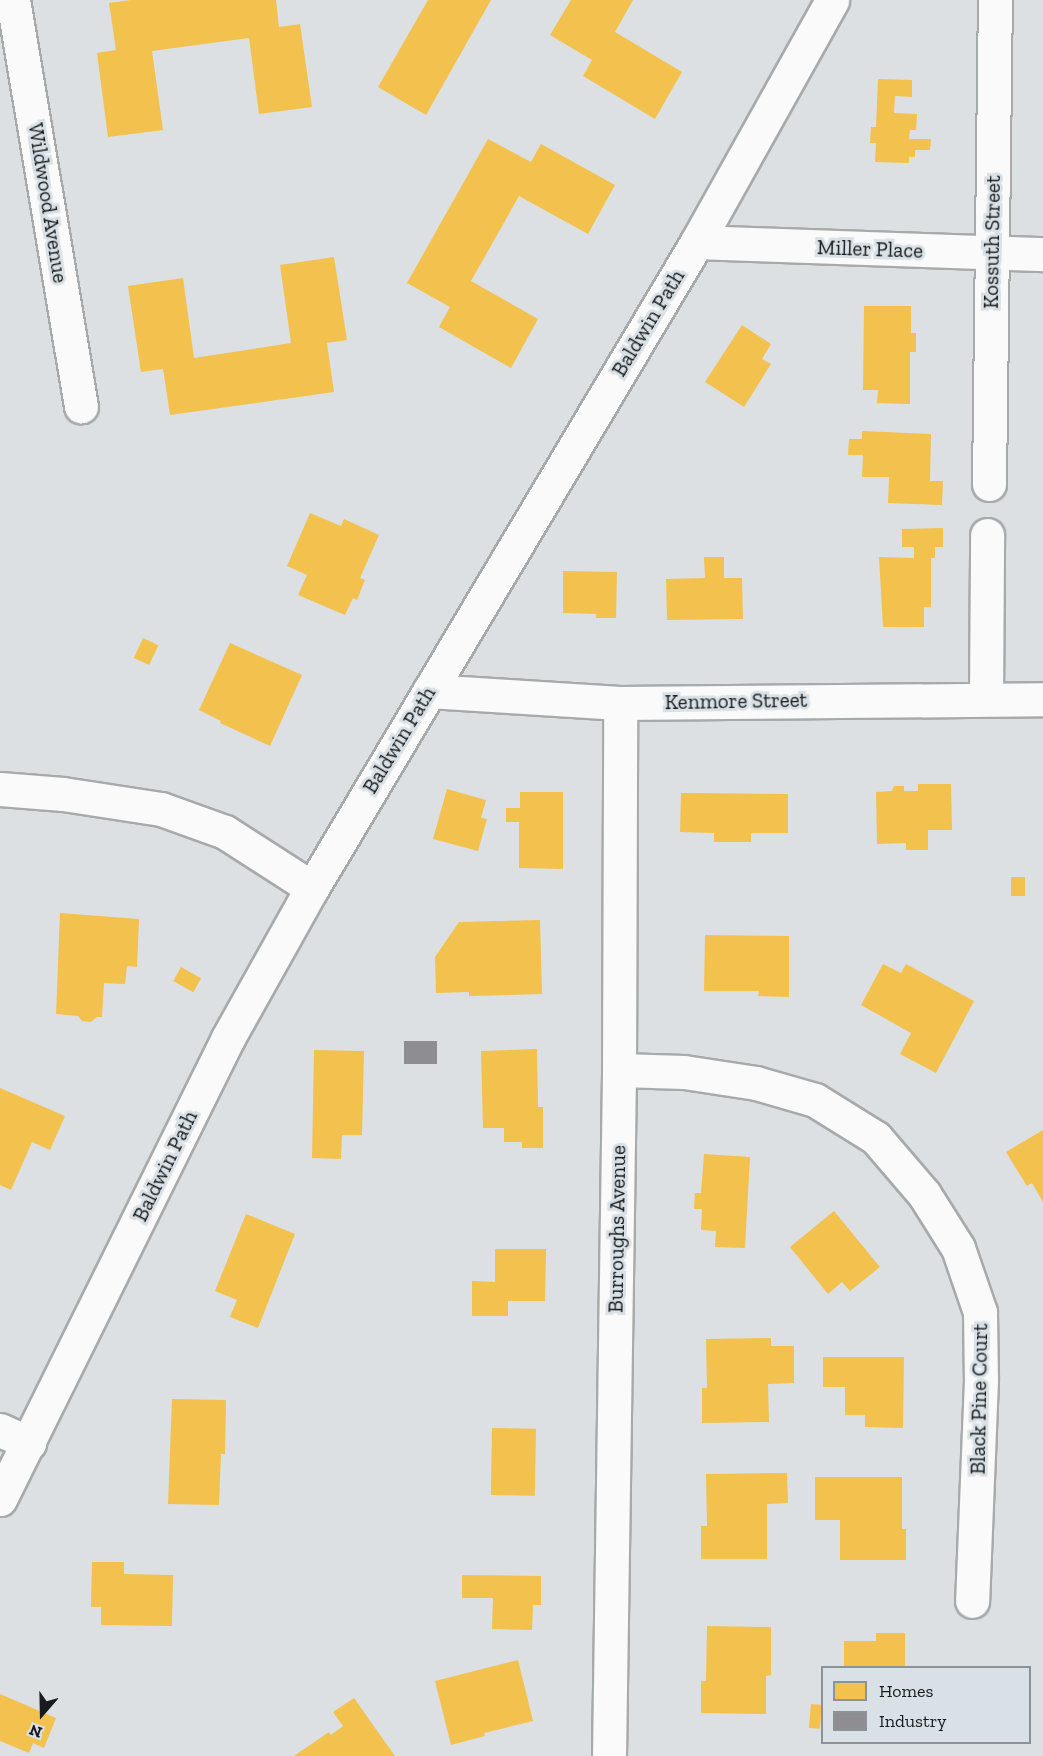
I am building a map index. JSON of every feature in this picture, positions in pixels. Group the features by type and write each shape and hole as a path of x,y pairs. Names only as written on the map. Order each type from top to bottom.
{"street":[{"name":"Wildwood Avenue","path":"13,0 81,406"},
{"name":"Baldwin Path","path":"0,1499 14,1437 228,1038 312,888 697,242 832,0"},
{"name":"Kossuth Street","path":"989,484 995,0"},
{"name":"Miller Place","path":"697,242 1043,254"},
{"path":"986,698 987,535"},
{"name":"Kenmore Street","path":"429,691 620,703 1043,699"},
{"name":"Burroughs Avenue","path":"609,1756 620,1070 620,703"},
{"path":"0,789 63,794 162,809 225,832 312,888"},
{"name":"Black Pine Court","path":"620,1070 694,1073 756,1083 815,1100 876,1138 924,1194 958,1248 980,1312 981,1380 972,1602"}],"building: Homes":[{"path":"131,0 276,0 279,27 300,24 312,107 259,114 249,38 152,51 163,130 108,137 97,53 116,50 109,3"},
{"path":"428,0 491,0 426,115 378,87"},
{"path":"571,0 633,0 615,32 682,72 655,119 583,76 592,60 550,35"},
{"path":"878,79 912,80 912,97 895,96 894,113 917,114 916,130 910,130 909,139 931,139 930,150 915,150 915,157 909,157 909,163 875,162 876,143 870,143 871,127 876,127"},
{"path":"488,139 531,162 541,144 615,185 588,234 519,196 471,281 538,319 511,368 439,327 450,307 407,283"},
{"path":"334,257 347,340 327,343 334,392 170,415 163,369 141,372 128,286 183,278 194,358 291,343 280,265"},
{"path":"864,306 911,306 911,333 916,333 916,352 910,352 910,404 877,403 878,390 863,390"},
{"path":"742,325 771,344 762,359 771,364 744,407 705,382"},
{"path":"862,431 931,434 930,481 943,481 942,505 888,503 889,477 862,477 863,455 848,455 849,439 862,439"},
{"path":"310,513 341,526 344,519 379,535 360,578 365,580 357,600 353,598 345,615 298,595 307,575 287,566"},
{"path":"943,528 943,547 935,547 935,558 931,558 931,607 924,607 924,627 883,627 879,557 914,558 914,547 902,547 902,529"},
{"path":"704,557 724,557 724,578 742,578 743,619 667,620 666,579 705,578"},
{"path":"563,571 617,572 616,618 596,618 596,614 563,613"},
{"path":"143,638 158,645 149,665 134,658"},
{"path":"230,643 302,675 270,746 220,723 221,721 199,710"},
{"path":"918,784 951,784 952,830 928,830 928,850 906,850 906,843 877,844 876,792 892,791 894,786 904,786 904,791 918,791"},
{"path":"447,789 486,800 481,818 487,819 478,851 433,839"},
{"path":"520,792 563,792 563,869 519,868 519,822 506,822 506,808 520,808"},
{"path":"681,793 788,794 788,833 751,833 751,842 714,842 714,833 680,832"},
{"path":"1011,877 1025,877 1025,896 1011,896"},
{"path":"60,913 139,919 137,967 127,966 125,984 104,983 102,1017 97,1017 91,1022 82,1021 78,1016 56,1014"},
{"path":"540,920 542,994 469,996 469,992 436,993 435,957 459,922"},
{"path":"705,935 789,936 789,997 758,996 759,991 704,991"},
{"path":"883,964 901,973 906,964 974,1001 936,1073 900,1054 911,1033 861,1005"},
{"path":"181,967 201,978 193,992 173,981"},
{"path":"537,1049 538,1107 543,1107 543,1148 522,1148 522,1142 504,1142 504,1128 483,1128 481,1051"},
{"path":"314,1050 364,1051 362,1135 342,1135 341,1159 312,1158"},
{"path":"0,1088 65,1116 50,1150 32,1142 11,1190 0,1185"},
{"path":"1043,1130 1043,1202 1032,1183 1027,1186 1006,1152"},
{"path":"704,1154 750,1157 745,1248 715,1247 716,1231 701,1230 702,1209 694,1209 695,1193 701,1193"},
{"path":"834,1211 880,1267 850,1291 842,1282 828,1294 790,1247"},
{"path":"246,1214 295,1234 258,1328 230,1317 237,1300 215,1291"},
{"path":"495,1249 546,1249 545,1301 508,1301 508,1316 472,1316 472,1281 495,1282"},
{"path":"771,1338 771,1346 794,1346 794,1383 768,1384 769,1422 702,1423 702,1388 707,1388 706,1339"},
{"path":"823,1357 904,1357 903,1428 865,1427 865,1415 845,1415 845,1387 823,1387"},
{"path":"172,1399 226,1400 225,1454 221,1454 219,1505 168,1504"},
{"path":"492,1428 536,1429 535,1496 491,1495"},
{"path":"787,1473 788,1503 767,1504 767,1559 701,1559 701,1526 707,1526 706,1474"},
{"path":"815,1477 902,1477 902,1529 906,1529 906,1560 840,1560 840,1520 815,1520"},
{"path":"92,1562 124,1562 124,1574 173,1575 172,1626 101,1625 101,1607 91,1607"},
{"path":"462,1575 541,1576 541,1605 533,1605 532,1630 492,1629 493,1598 462,1598"},
{"path":"707,1626 771,1627 771,1675 766,1676 766,1714 701,1713 701,1681 706,1681"},
{"path":"876,1633 905,1633 905,1666 844,1666 844,1641 876,1641"},
{"path":"518,1660 533,1721 484,1733 485,1736 451,1745 435,1681"},
{"path":"0,1694 56,1718 44,1748 33,1743 29,1753 0,1741"},
{"path":"354,1698 395,1756 294,1756 329,1732 331,1735 343,1726 333,1712"},
{"path":"811,1704 821,1705 820,1729 809,1728"}],"building: Industry":[{"path":"404,1041 437,1041 437,1064 404,1064"}]}
